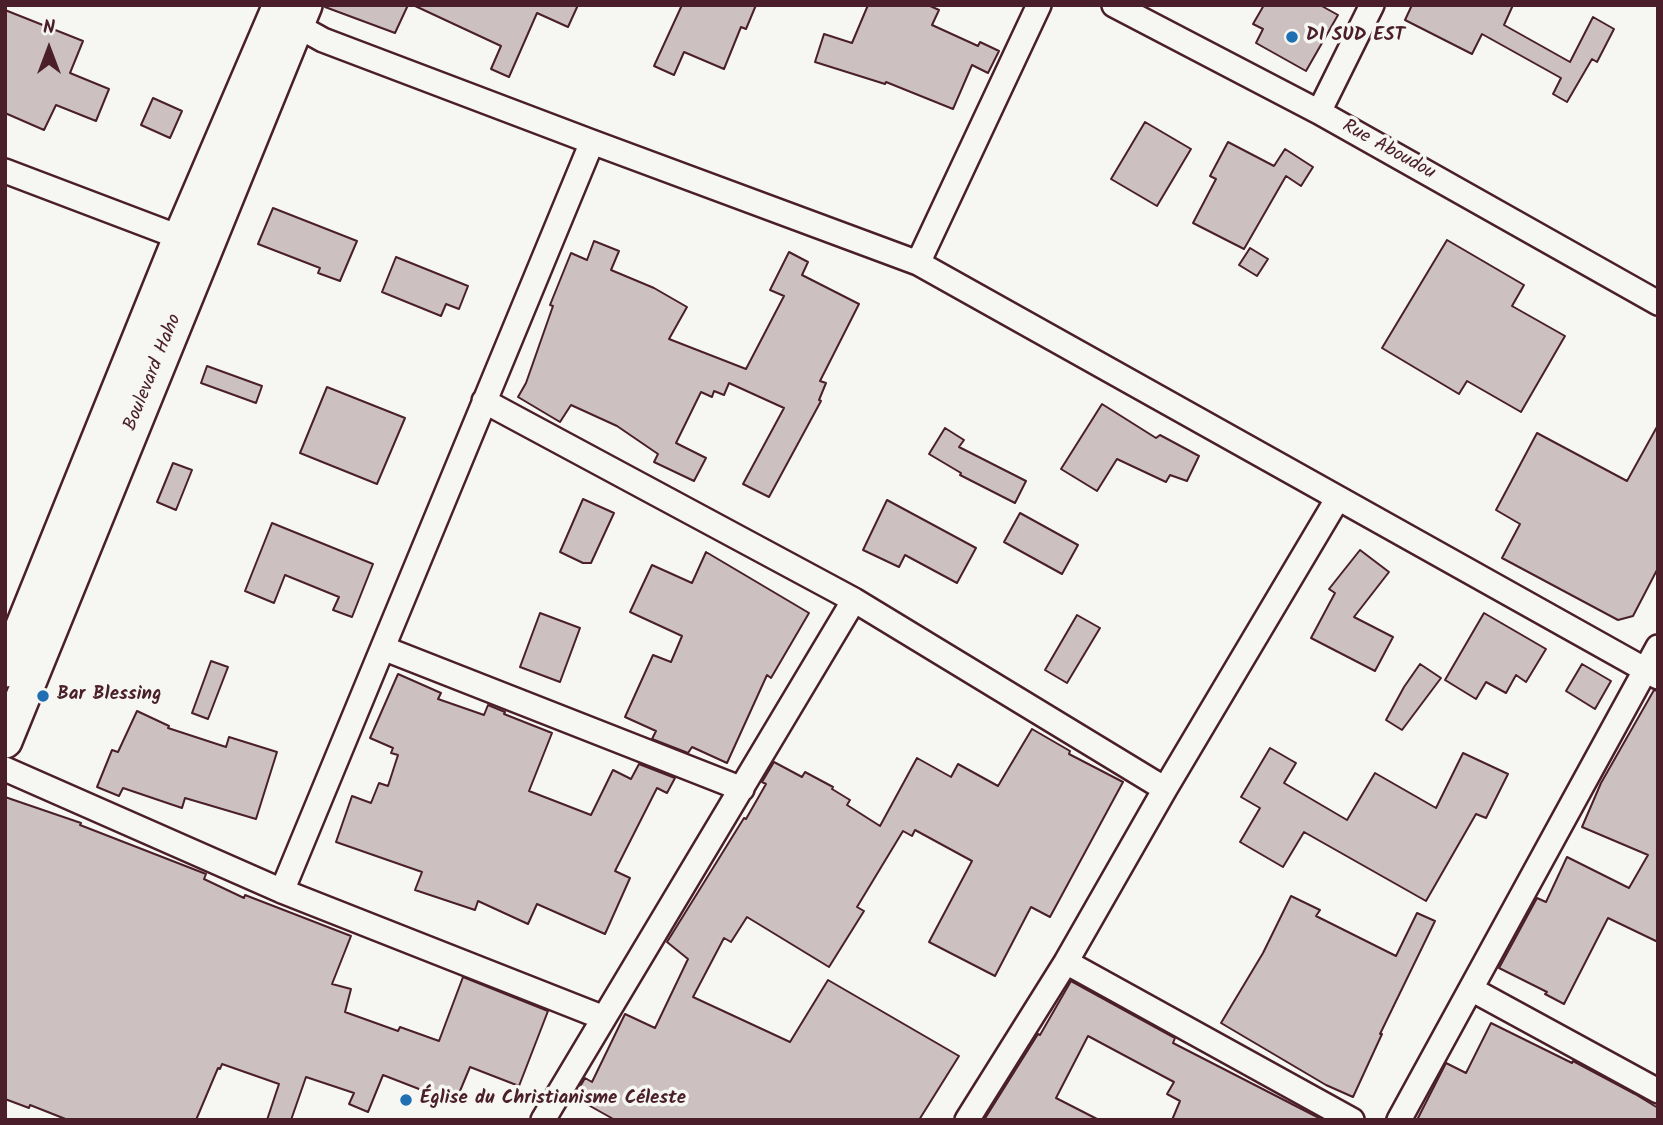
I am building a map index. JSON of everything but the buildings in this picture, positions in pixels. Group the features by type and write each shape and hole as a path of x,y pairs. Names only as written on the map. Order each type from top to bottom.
{"main road":[{"name":"Boulevard Haho","path":"5,670 293,12"},
{"name":"Boulevard Haho","path":"5,741 193,242"}],"street":[{"path":"918,262 1039,5"},
{"name":"Rue Aboudou","path":"1114,5 1319,112 1658,303"},
{"path":"1319,112 1372,5"},
{"path":"293,12 323,40 918,262 1651,674"},
{"path":"282,891 592,142"},
{"path":"5,171 193,242"},
{"path":"484,401 854,600 1165,789"},
{"path":"967,1120 1066,962 1338,498"},
{"path":"543,1120 854,600"},
{"path":"1399,1120 1651,674 1658,647"},
{"path":"383,648 742,789"},
{"path":"5,769 282,891 604,1018"},
{"path":"1066,962 1352,1120"},
{"path":"1471,989 1658,1091"}],"place":[{"name":"DI SUD EST","path":"1292,37"},
{"name":"Bar Blessing","path":"43,696"},
{"name":"Église du Christianisme Céleste","path":"406,1100"}]}
